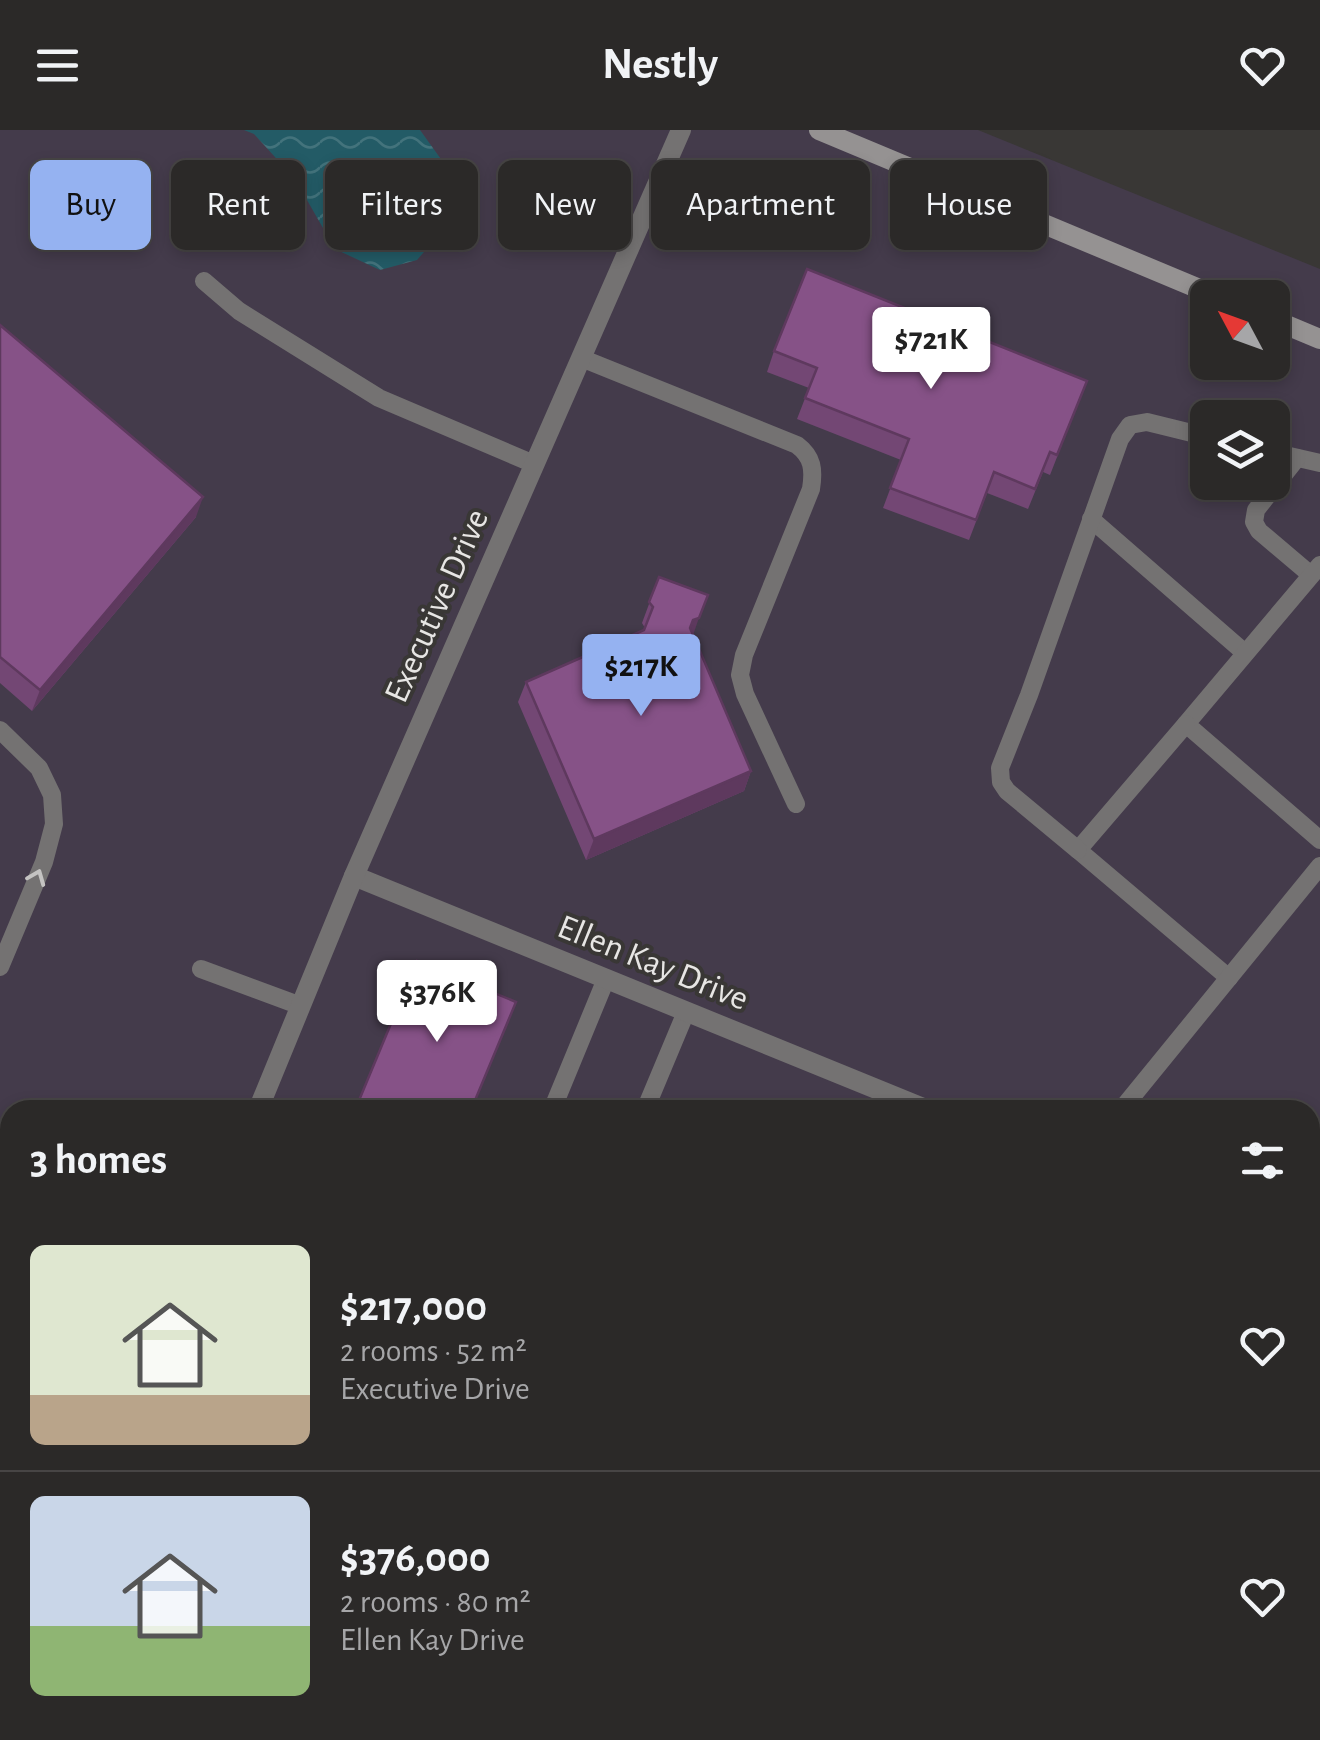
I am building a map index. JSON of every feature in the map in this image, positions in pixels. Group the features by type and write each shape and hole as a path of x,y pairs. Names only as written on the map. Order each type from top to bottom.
{"main road":[{"path":"820,130 1190,285"},
{"path":"1290,326 1320,339"}],"street":[{"name":"Executive Drive","path":"262,1100 354,876 681,130"},
{"name":"Ellen Kay Drive","path":"354,876 903,1100"}],"lane":[{"path":"204,281 240,311 380,398 534,464"},
{"path":"581,358 797,445 812,462 812,489 744,656 740,676 796,804"},
{"path":"1190,432 1147,422 1130,425 1120,440 1000,768 1007,792 1229,978"},
{"path":"1290,456 1320,463"},
{"path":"1078,850 1316,570 1259,531 1254,522 1256,510 1297,458"},
{"path":"1091,519 1246,653"},
{"path":"1186,724 1320,840"},
{"path":"0,730 39,768 52,795 54,824 44,862 0,967"},
{"path":"1129,1100 1320,866"},
{"path":"201,969 300,1006"},
{"path":"556,1100 606,979"},
{"path":"649,1100 686,1012"}],"shaded area":[{"path":"0,130 978,130 1320,269 1320,1100 0,1100"}],"water":[{"path":"244,130 420,130 442,160 325,160 325,232 305,196 305,160 278,160 254,134"},
{"path":"337,250 426,250 417,260 380,270"}],"building":[{"path":"807,269 1087,381 1057,455 1050,452 1035,489 994,472 976,520 890,488 909,439 805,398 817,368 774,351"},
{"path":"0,325 203,497 40,690 0,657"},
{"path":"659,577 708,595 699,618 693,620 690,628 751,771 594,839 526,682 644,630"},
{"path":"417,961 516,1002 475,1100 359,1100"}]}
